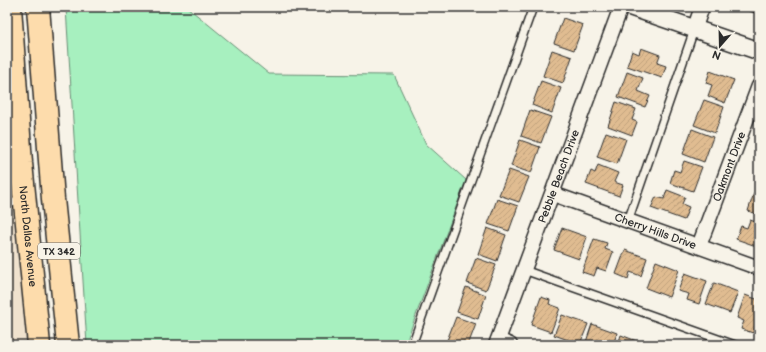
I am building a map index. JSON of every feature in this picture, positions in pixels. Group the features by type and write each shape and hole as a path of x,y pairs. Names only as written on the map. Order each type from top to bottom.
{"main road":[{"name":"North Dallas Avenue","path":"10,7 17,163 16,202 39,345"},
{"name":"TX 342","path":"38,7 68,345"},
{"path":"17,163 51,164"},
{"path":"16,202 54,199"}],"street":[{"name":"Pebble Beach Drive","path":"501,343 524,270 621,7"},
{"path":"631,7 694,30 759,51"},
{"path":"694,30 702,7"},
{"name":"Oakmont Drive","path":"699,246 759,86"},
{"name":"Cherry Hills Drive","path":"552,194 759,268"}],"lane":[{"path":"412,345 534,7"},
{"path":"628,221 694,30"},
{"path":"524,270 735,345"}],"shaded area":[{"path":"7,15 39,345 7,345"}],"green space":[{"path":"187,7 269,74 394,75 426,144 466,180 405,345 87,345 66,8"}],"building":[{"path":"738,7 759,7 759,12 758,14"},
{"path":"563,18 583,25 574,50 554,43"},
{"path":"641,48 660,55 657,63 666,66 662,78 627,66 632,51 639,54"},
{"path":"552,50 572,57 563,83 543,76"},
{"path":"710,71 734,80 725,103 708,96 712,85 706,83"},
{"path":"627,72 643,78 638,91 650,96 645,107 618,97"},
{"path":"541,81 561,88 552,113 532,105"},
{"path":"704,100 724,107 715,133 694,125"},
{"path":"616,102 636,109 632,120 637,122 632,135 608,126"},
{"path":"530,110 551,117 541,143 521,136"},
{"path":"692,129 713,137 704,162 683,154"},
{"path":"606,132 626,139 617,164 597,157"},
{"path":"520,140 540,147 531,173 511,166"},
{"path":"684,161 702,167 693,191 670,183 674,170 680,172"},
{"path":"598,165 618,173 614,182 623,185 619,196 586,184 591,171 595,173"},
{"path":"509,170 529,177 519,202 499,195"},
{"path":"756,187 759,188 759,215 748,211"},
{"path":"667,190 685,197 682,204 689,207 684,220 651,208 656,197 664,199"},
{"path":"497,199 518,206 509,231 488,224"},
{"path":"750,220 759,223 759,247 736,239 741,226 747,228"},
{"path":"487,228 506,235 497,261 478,254"},
{"path":"562,228 587,237 579,259 554,250"},
{"path":"594,239 607,243 605,249 613,252 606,271 597,268 594,276 582,272"},
{"path":"625,250 647,258 641,276 630,272 628,279 616,274"},
{"path":"476,258 496,265 486,290 467,283"},
{"path":"656,261 679,270 669,297 646,288"},
{"path":"685,273 707,281 699,304 687,300 689,294 678,291"},
{"path":"714,283 738,292 730,313 706,304"},
{"path":"466,287 486,295 478,319 457,312"},
{"path":"745,295 759,300 759,317 753,333 741,329 744,321 737,318"},
{"path":"541,297 550,300 549,304 560,308 551,332 531,325"},
{"path":"562,315 588,324 580,344 554,335"},
{"path":"456,317 476,324 468,345 452,345 446,343"},
{"path":"592,324 617,333 613,345 585,345"},
{"path":"621,335 647,345 618,345"}]}
